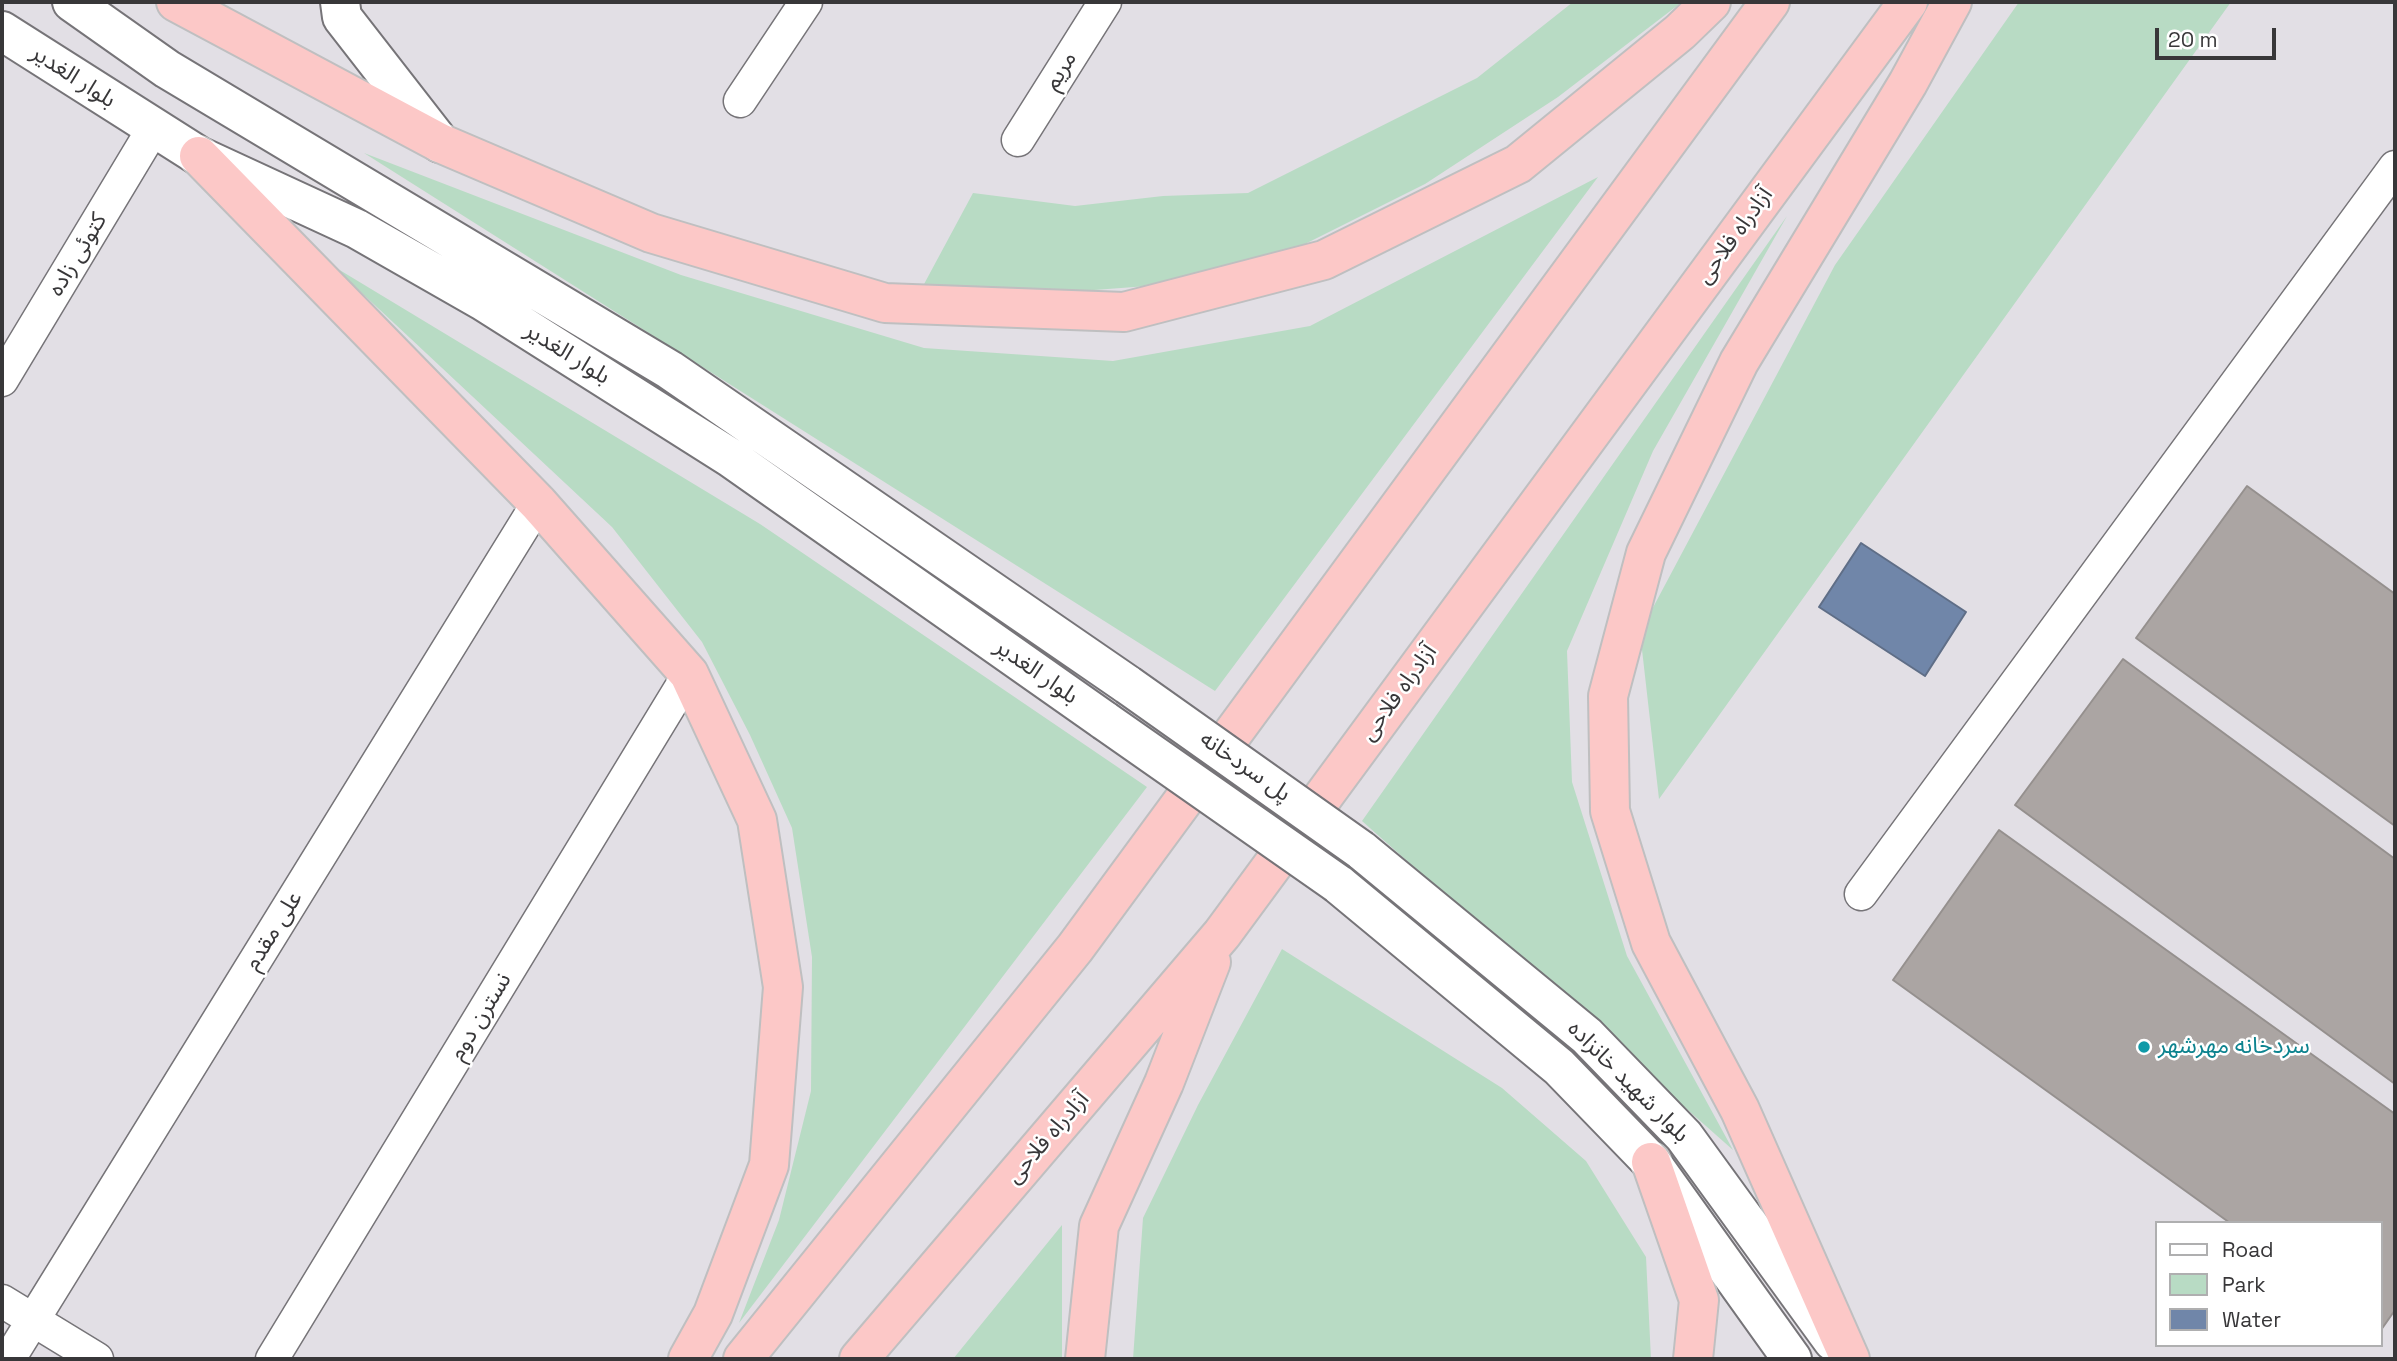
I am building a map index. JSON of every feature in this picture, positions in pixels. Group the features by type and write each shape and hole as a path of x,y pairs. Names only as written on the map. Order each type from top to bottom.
{"highway":[{"path":"176,2 440,143 651,233 885,303 1124,312 1324,260 1518,164 1680,32 1711,2"},
{"path":"743,1359 1075,948 1770,2"},
{"name":"آزادراه فلاحی","path":"859,1359 1222,934 1908,2"},
{"path":"1848,1359 1740,1110 1651,943 1611,811 1608,696 1646,553 1739,362 1909,83 1952,2"},
{"path":"199,156 538,503 689,674 757,820 783,987 769,1165 713,1314 688,1359"},
{"path":"1085,1359 1099,1226 1164,1083 1222,934"},
{"path":"1651,1162 1699,1300 1692,1359"}],"main road":[{"name":"بلوار الغدیر","path":"72,2 167,69 670,370 1128,685"},
{"path":"340,2 342,18 440,143"},
{"name":"بلوار الغدیر","path":"2,31 199,156 357,229 483,301 731,458 1105,721"},
{"name":"پل سردخانه","path":"1128,685 1361,850"},
{"name":"پل سردخانه","path":"1105,721 1338,884"},
{"name":"بلوار شهید خانزاده","path":"1361,850 1587,1035 1684,1136 1848,1359"},
{"name":"بلوار شهید خانزاده","path":"1338,884 1559,1067 1651,1162 1793,1359"}],"street":[{"path":"740,101 806,2"},
{"name":"مریم","path":"1018,140 1105,2"},
{"name":"کتوئی‌ زاده","path":"2,380 153,129"},
{"path":"1861,894 2395,167"},
{"name":"علی مقدم","path":"9,1359 538,503"},
{"name":"نسترن دوم","path":"272,1359 689,674"},
{"path":"2,1301 97,1359"}],"green space":[{"path":"1573,2 1682,2 1558,97 1425,184 1299,247 1161,285 1041,294 923,286 973,193 1075,206 1163,196 1248,193 1477,78"},
{"path":"2019,2 2231,2 1659,799 1640,632 1835,265"},
{"path":"364,153 681,275 924,348 1113,361 1310,326 1598,177 1215,691"},
{"path":"1787,216 1653,451 1567,651 1572,782 1627,956 1733,1150 1362,821"},
{"path":"333,266 760,524 1147,787 739,1323 779,1220 811,1091 812,957 792,828 750,735 702,642 612,527"},
{"path":"1282,949 1502,1088 1586,1161 1646,1257 1651,1359 1133,1359 1143,1218 1198,1105"},
{"path":"1062,1225 1062,1359 953,1359"}],"water":[{"path":"1861,543 1966,612 1925,676 1819,607"}],"building":[{"path":"2247,486 2395,594 2395,826 2136,638"},
{"name":"سردخانه مهرشهر","path":"2123,659 2395,859 2395,1084 2015,805"},
{"name":"سردخانه مهرشهر","path":"1999,830 2395,1114 2395,1310 2383,1327 2383,1221 2227,1221 1893,980"}],"place":[{"name":"سردخانه مهرشهر","path":"2144,1047"}]}
